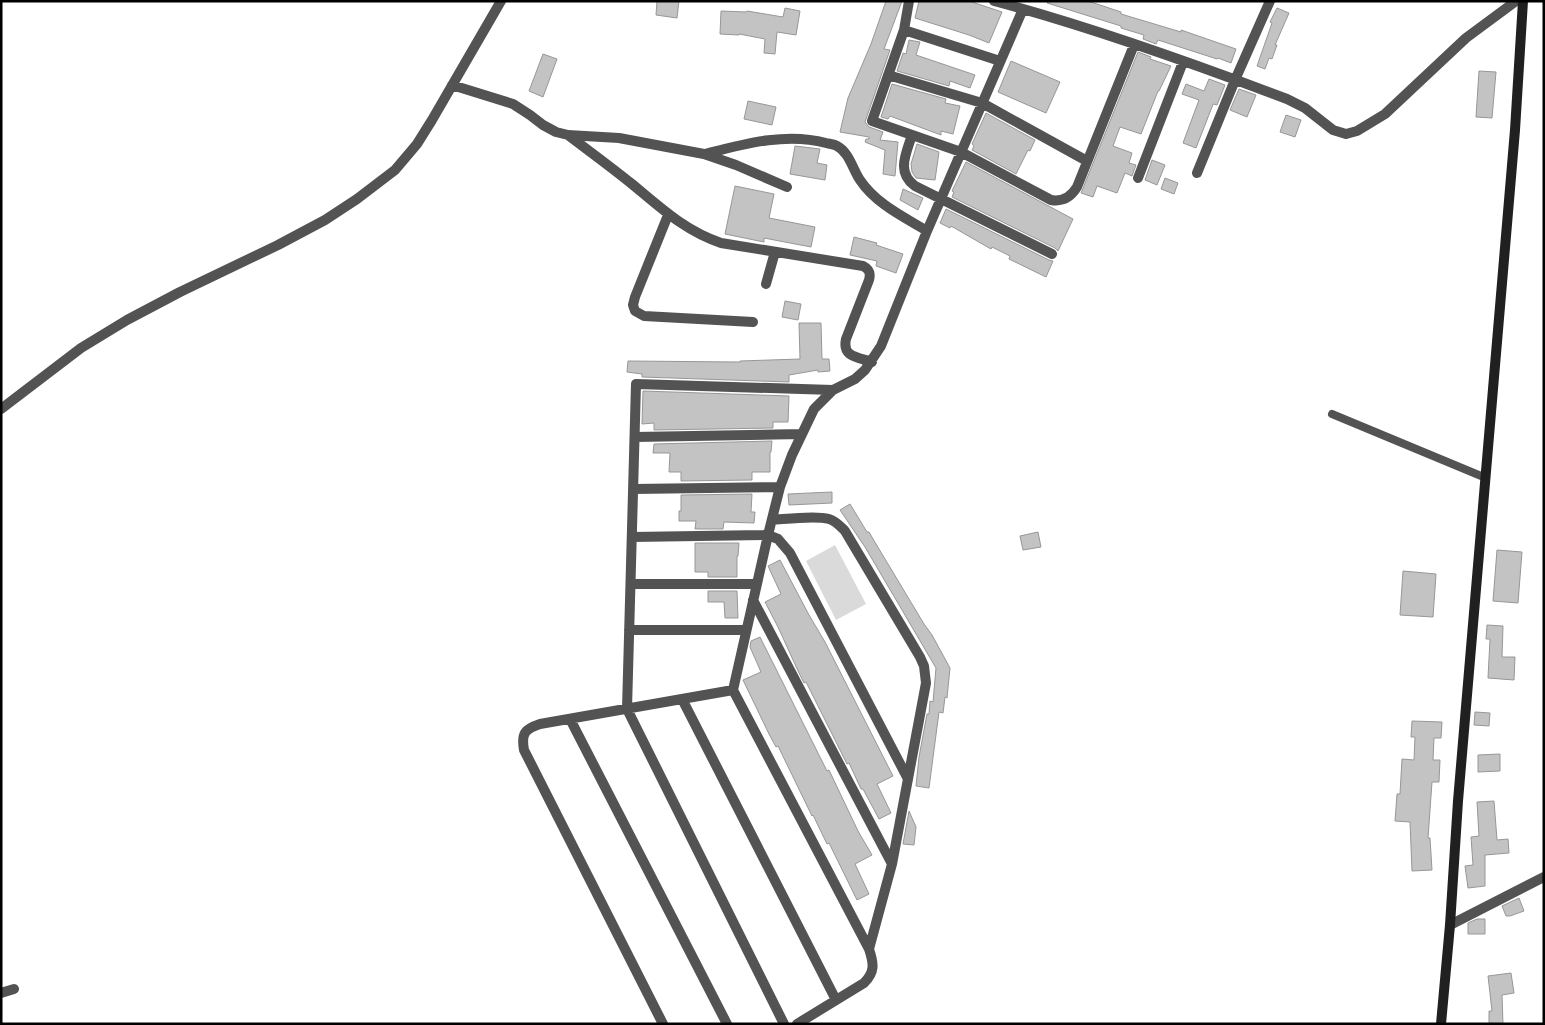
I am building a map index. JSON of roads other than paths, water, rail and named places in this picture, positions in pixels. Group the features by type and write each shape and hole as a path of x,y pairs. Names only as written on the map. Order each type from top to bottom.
{"street":[{"path":"1,409 82,348 127,320 325,220 357,199 395,170 432,120 501,1"},
{"path":"909,1 904,30 872,121 961,152 1051,200 1066,199 1073,193 1134,45"},
{"path":"994,1 1134,45 1288,99 1305,108 1333,130 1346,134 1357,131 1385,114 1466,38 1516,1"},
{"path":"1198,173 1235,80 1270,1"},
{"path":"1440,1024 1450,925 1458,801 1515,130 1523,1"},
{"path":"797,1024 864,984 870,978 873,968 872,958 733,690 746,630 780,487 792,455 814,409 833,390 855,379 865,370 881,346 927,231 1023,9"},
{"path":"904,30 1000,61"},
{"path":"1138,178 1183,62"},
{"path":"888,75 982,103 1087,161"},
{"path":"452,85 512,104 556,132 568,135 619,138 704,154 788,187"},
{"path":"568,135 668,215 693,231 721,243 866,268 870,275 869,280 844,345 848,353 872,362"},
{"path":"912,135 903,168 908,181 1052,254"},
{"path":"704,154 775,139 803,138 838,146 846,154 861,181 871,194 886,206 927,231"},
{"path":"668,215 635,297 635,311 644,316 753,322"},
{"path":"766,284 775,252"},
{"path":"784,1024 627,709 636,384 833,390"},
{"path":"635,437 802,434"},
{"path":"633,489 780,487"},
{"path":"772,520 818,518 828,519 838,524 851,540 924,666 926,684 892,864 869,949"},
{"path":"632,537 768,535 778,539 790,553 908,779"},
{"path":"630,584 757,584"},
{"path":"753,600 892,864"},
{"path":"629,630 746,630"},
{"path":"663,1024 524,750 522,741 524,733 531,727 540,724 733,690"},
{"path":"682,699 836,1000"},
{"path":"570,719 727,1024"},
{"path":"1450,925 1544,877"},
{"path":"1,992 14,989"}],"lane":[{"path":"1332,414 1486,478"}]}
